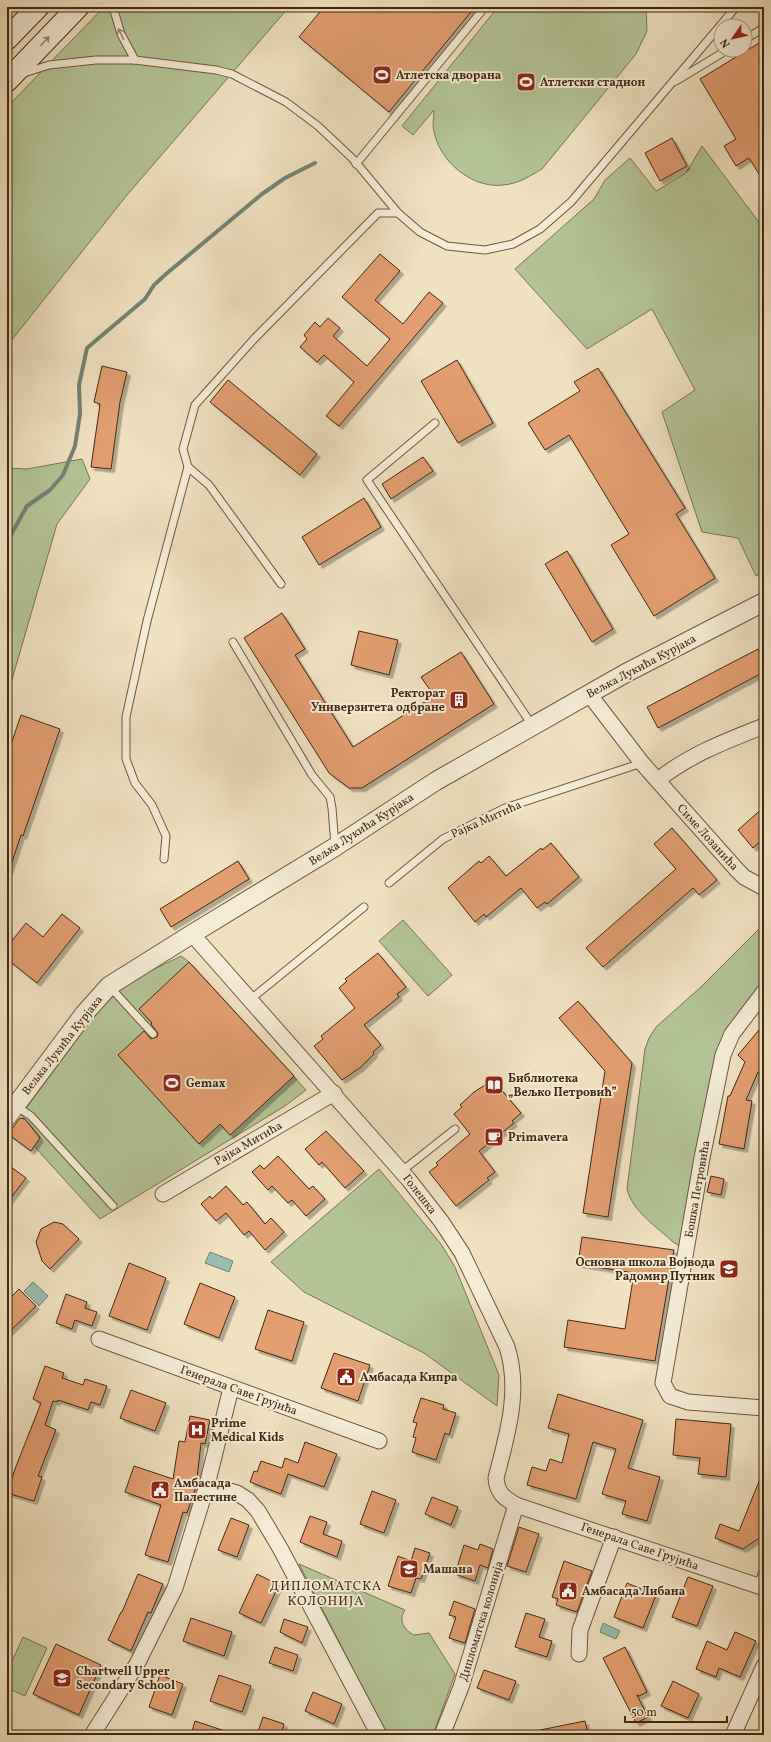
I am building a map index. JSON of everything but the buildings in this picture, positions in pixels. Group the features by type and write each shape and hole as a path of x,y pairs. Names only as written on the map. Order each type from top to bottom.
{"main road":[{"path":"7,39 38,7"},
{"path":"8,80 78,7"}],"street":[{"name":"Вељка Лукића Курјака","path":"11,1112 84,1014 109,986 335,847 436,781 532,725 764,602"},
{"name":"Симе Лозанића","path":"589,694 642,763 737,870 744,877 764,888"},
{"path":"658,780 691,757 764,726"},
{"name":"Голешка","path":"192,934 402,1171 455,1241 471,1271 507,1347 512,1361 514,1394 496,1478 497,1487 500,1494 505,1499 516,1505"},
{"name":"Бошка Петровића","path":"764,992 732,1034 723,1055 702,1158 663,1383 670,1396 688,1402 764,1408"},
{"name":"Рајка Митића","path":"163,1194 334,1093"},
{"name":"Генерала Саве Грујића","path":"99,1338 231,1388 379,1441"},
{"path":"92,1735 137,1664 175,1588 207,1485 231,1388"},
{"path":"207,1485 237,1493 248,1500 258,1510 280,1548 379,1735"},
{"name":"Генерала Саве Грујића","path":"516,1505 614,1537 763,1582"},
{"name":"Дипломатска колонија","path":"442,1735 461,1687 516,1505"},
{"path":"580,1654 580,1630 614,1537"},
{"path":"733,1735 764,1666"}],"lane":[{"path":"113,7 121,34 135,60"},
{"path":"356,164 485,7"},
{"path":"8,80 36,68 49,65 96,60 135,60 216,70 232,74 286,102 318,126 353,159 398,213 420,232 447,246 485,250 513,244 540,229 571,202 736,7"},
{"path":"753,34 764,28"},
{"path":"671,84 714,58"},
{"path":"164,860 166,836 152,805 134,783 126,759 126,717 148,621 188,467 183,448 195,405 254,339 378,213 398,213"},
{"path":"435,423 367,480 532,725"},
{"path":"188,467 209,485 281,584"},
{"path":"233,642 312,775 330,797 335,847"},
{"name":"Рајка Митића","path":"389,883 443,839 505,808 642,763"},
{"path":"251,999 364,906"},
{"path":"109,986 153,1034"},
{"path":"11,1112 31,1116 113,1206"},
{"path":"402,1171 455,1129"}],"green space":[{"path":"104,7 289,7 127,195 7,346 7,107"},
{"name":"Атлетски стадион","path":"498,7 646,7 647,31 636,54 542,169 514,183 491,185 469,178 459,171 443,153 437,142 434,131 434,110 413,135 402,126"},
{"path":"702,146 764,229 764,572 756,576 738,538 702,532 662,412 695,390 652,309 587,349 515,269 594,199 605,180 630,158 656,191 686,173"},
{"path":"82,459 90,479 57,524 7,697 7,468 27,469"},
{"path":"403,920 452,975 428,996 379,941"},
{"path":"764,924 764,992 732,1034 687,1245 678,1245 640,1211 634,1204 627,1189 645,1049 649,1038 656,1027 701,987"},
{"name":"Gemax","path":"181,956 189,962 306,1090 285,1106 100,1219 34,1146 40,1137 21,1115 101,1007 132,980"},
{"path":"379,1169 441,1244 455,1267 499,1375 497,1406 424,1353 304,1292 271,1262"},
{"path":"299,1564 405,1610 402,1621 405,1628 410,1633 414,1635 429,1633 455,1674 433,1735 387,1735"},
{"path":"23,1637 47,1648 25,1696 7,1688 7,1672"}],"water":[{"path":"210,1252 233,1261 229,1272 205,1263"},
{"path":"33,1282 48,1296 39,1306 24,1291"},
{"path":"603,1623 620,1631 616,1639 600,1632"}],"waterway":[{"path":"7,542 27,506 50,490 63,475 75,446 80,414 79,385 87,348 145,299 154,285 166,274 262,194 285,178 315,163"}],"place":[{"name":"Атлетска дворана","path":"382,75"},
{"name":"Атлетски стадион","path":"526,82"},
{"name":"Ректорат Универзитета одбране","path":"459,700"},
{"name":"Gemax","path":"172,1083"},
{"name":"Библиотека „Вељко Петровић”","path":"494,1085"},
{"name":"Primavera","path":"494,1137"},
{"name":"Основна школа Војвода Радомир Путник","path":"729,1269"},
{"name":"Амбасада Кипра","path":"346,1377"},
{"name":"Prime Medical Kids","path":"197,1430"},
{"name":"Амбасада Палестине","path":"160,1490"},
{"name":"Машана","path":"409,1569"},
{"name":"Амбасада Либана","path":"568,1591"},
{"name":"Chartwell Upper Secondary School","path":"62,1678"}],"district":[{"name":"ДИПЛОМАТСКА КОЛОНИЈА","path":"326,1592"}]}
